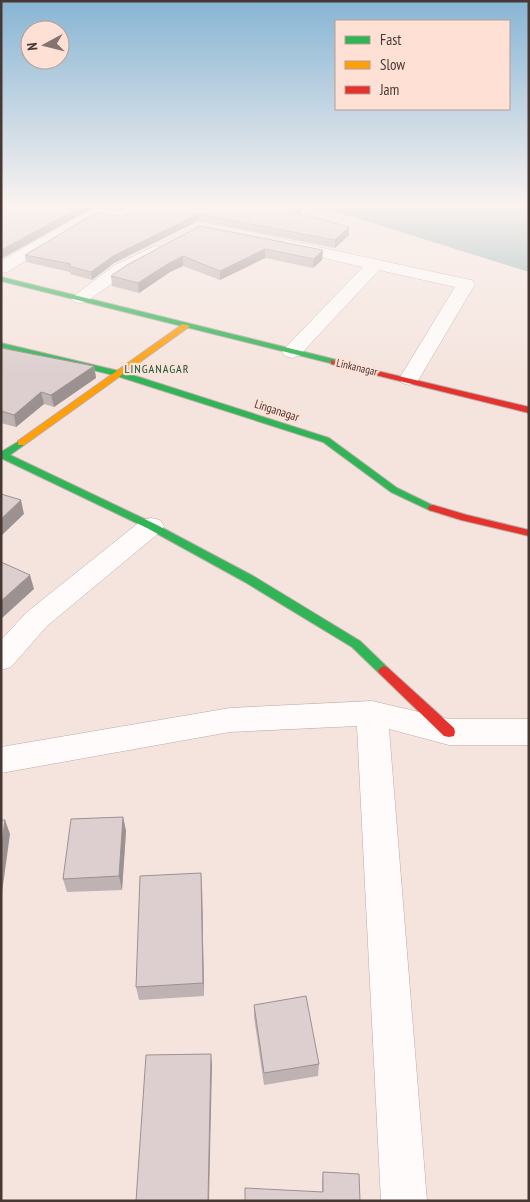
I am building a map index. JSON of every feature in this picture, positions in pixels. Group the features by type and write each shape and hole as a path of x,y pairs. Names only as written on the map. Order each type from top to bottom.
{"street":[{"path":"80,298 134,262"},
{"path":"371,262 466,284 409,379"},
{"path":"292,352 376,263"},
{"name":"Linkanagar","path":"1,279 529,410"},
{"path":"2,455 186,326"},
{"name":"Linganagar","path":"1,345 120,374 326,440 345,451 378,480 404,496 435,509 529,533"},
{"path":"2,455 151,526 249,579 356,644 449,732"},
{"path":"1,659 37,618 151,526"},
{"path":"372,713 404,1201"},
{"path":"1,760 230,720 372,713 449,732 529,732"}],"water":[{"path":"497,262 529,262 529,272"}],"building":[{"path":"61,262 105,262 91,272 69,266 71,264"},
{"path":"132,262 171,262 138,283 111,276"},
{"path":"198,262 238,262 220,271"},
{"path":"1,348 94,366 51,395 41,392 14,415 1,411"},
{"path":"1,494 21,500 1,519"},
{"path":"1,562 30,575 1,601"},
{"path":"123,817 119,876 63,879 71,819"},
{"path":"1,820 5,820 1,849"},
{"path":"201,873 203,983 136,987 140,876"},
{"path":"306,996 319,1064 264,1073 254,1005"},
{"path":"211,1054 208,1201 136,1201 146,1055"},
{"path":"323,1172 359,1174 360,1201 245,1201 245,1188 323,1192"}],"traffic: fast":[{"path":"1,279 334,362"},
{"path":"1,345 120,374 326,440 394,490 433,508"},
{"path":"21,443 3,455 151,526 249,579 356,644 384,671"}],"traffic: slow":[{"path":"21,443 186,326"}],"traffic: jam":[{"path":"334,362 529,410"},
{"path":"433,508 465,518 529,533"},
{"path":"384,671 449,732"}],"district":[{"name":"LINGANAGAR","path":"157,368"}]}
